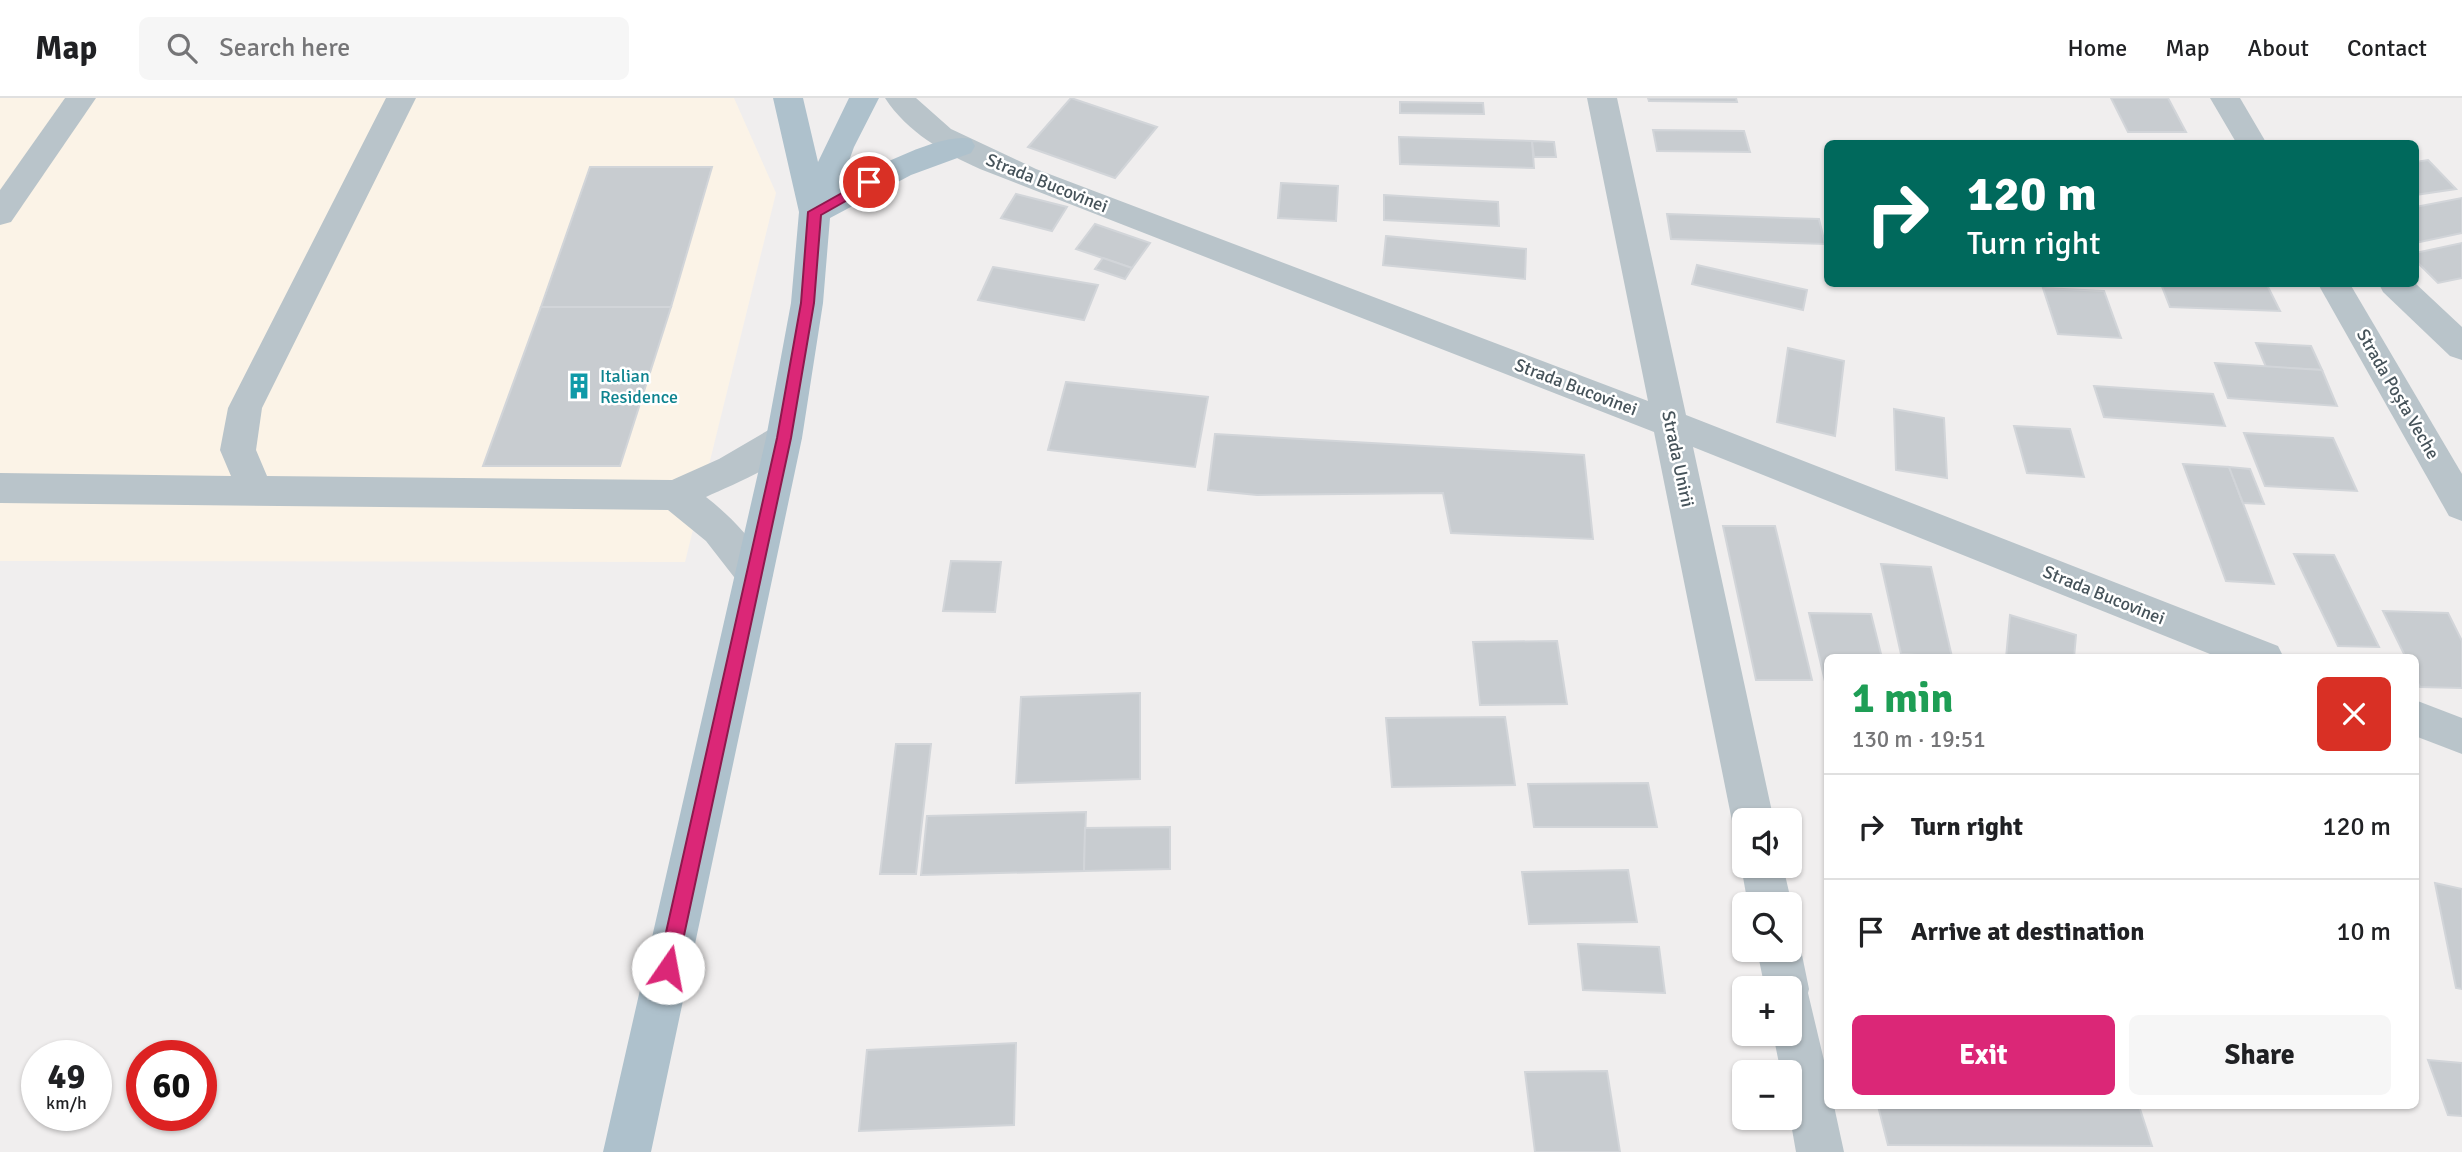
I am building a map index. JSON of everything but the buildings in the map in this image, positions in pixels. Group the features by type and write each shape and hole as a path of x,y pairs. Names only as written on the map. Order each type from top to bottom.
{"main road":[{"path":"788,98 815,212"},
{"path":"627,1152 784,438 807,303 815,212 839,147 864,98"},
{"path":"815,212 900,168 960,146"}],"street":[{"path":"0,214 67,114 81,98"},
{"path":"255,489 238,450 245,408 401,98"},
{"name":"Strada Bucovinei","path":"900,98 916,119 934,133 1038,181 1670,423 2254,654"},
{"name":"Strada Unirii","path":"1602,98 1750,808"},
{"path":"2225,98 2250,140"},
{"name":"Strada Poșta Veche","path":"2336,287 2462,506"},
{"path":"2398,287 2462,347"},
{"path":"0,488 675,495 732,469 784,438"},
{"path":"675,495 708,517 731,540 754,575"},
{"path":"2419,720 2462,736"},
{"path":"1798,1046 1820,1152"}],"shaded area":[{"path":"0,98 734,98 776,193 685,562 0,561"}],"place":[{"name":"Italian Residence","path":"579,386"}],"route":[{"path":"668,968 784,438 807,303 815,212 869,182"}]}
